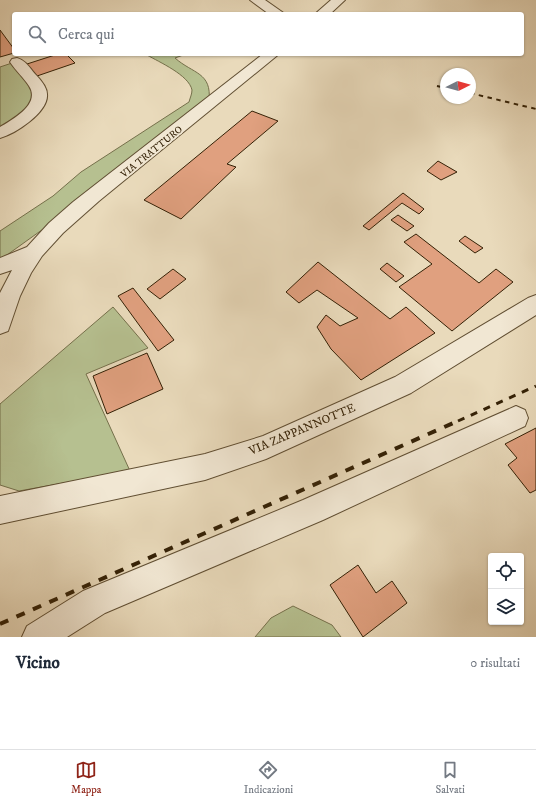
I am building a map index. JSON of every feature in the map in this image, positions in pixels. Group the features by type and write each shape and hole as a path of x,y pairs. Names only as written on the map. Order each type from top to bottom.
{"street":[{"path":"256,0 275,12"},
{"path":"322,8 339,0"},
{"name":"VIA TRATTURO","path":"0,324 10,295 34,252 49,235 100,191 269,56"},
{"path":"0,133 7,130 34,109 40,98 39,90 17,62"},
{"name":"VIA TRATTURO","path":"0,266 34,252"},
{"name":"VIA ZAPPANNOTTE","path":"0,510 205,467 266,447 403,385 536,304"},
{"path":"38,637 94,602 313,510 516,418"}],"green space":[{"path":"149,56 180,56 175,58 204,79 209,91 209,101 78,204 0,260 0,231 53,196 81,172 189,102 192,90 190,84 180,74"},
{"path":"12,63 32,85 32,108 0,132 0,67"},
{"path":"113,307 148,348 86,374 130,471 19,491 0,485 0,404"},
{"path":"293,606 332,625 341,637 255,637 271,618"}],"building":[{"path":"0,30 12,46 12,54 0,57"},
{"path":"52,56 68,56 75,63 37,76 27,64"},
{"path":"252,111 278,121 227,164 236,167 181,219 144,200"},
{"path":"438,161 457,172 441,180 427,171"},
{"path":"403,193 424,209 419,214 402,203 369,230 363,226"},
{"path":"398,215 414,226 407,231 391,220"},
{"path":"416,234 479,283 496,269 513,282 452,331 399,287 432,264 404,242"},
{"path":"465,236 483,248 475,253 459,241"},
{"path":"318,262 390,319 406,307 435,333 361,380 331,349 317,327 326,315 340,326 358,318 317,290 299,303 286,292"},
{"path":"387,263 404,276 396,282 380,269"},
{"path":"173,269 186,279 160,299 147,289"},
{"path":"133,288 174,340 158,351 118,296"},
{"path":"147,353 163,389 107,414 93,376"},
{"path":"536,428 536,490 530,493 508,465 517,458 505,444"},
{"path":"358,565 376,593 392,581 407,603 363,637 330,585"}],"railway":[{"path":"476,94 536,109"},
{"path":"458,421 536,386"},
{"path":"0,624 460,420"}]}
